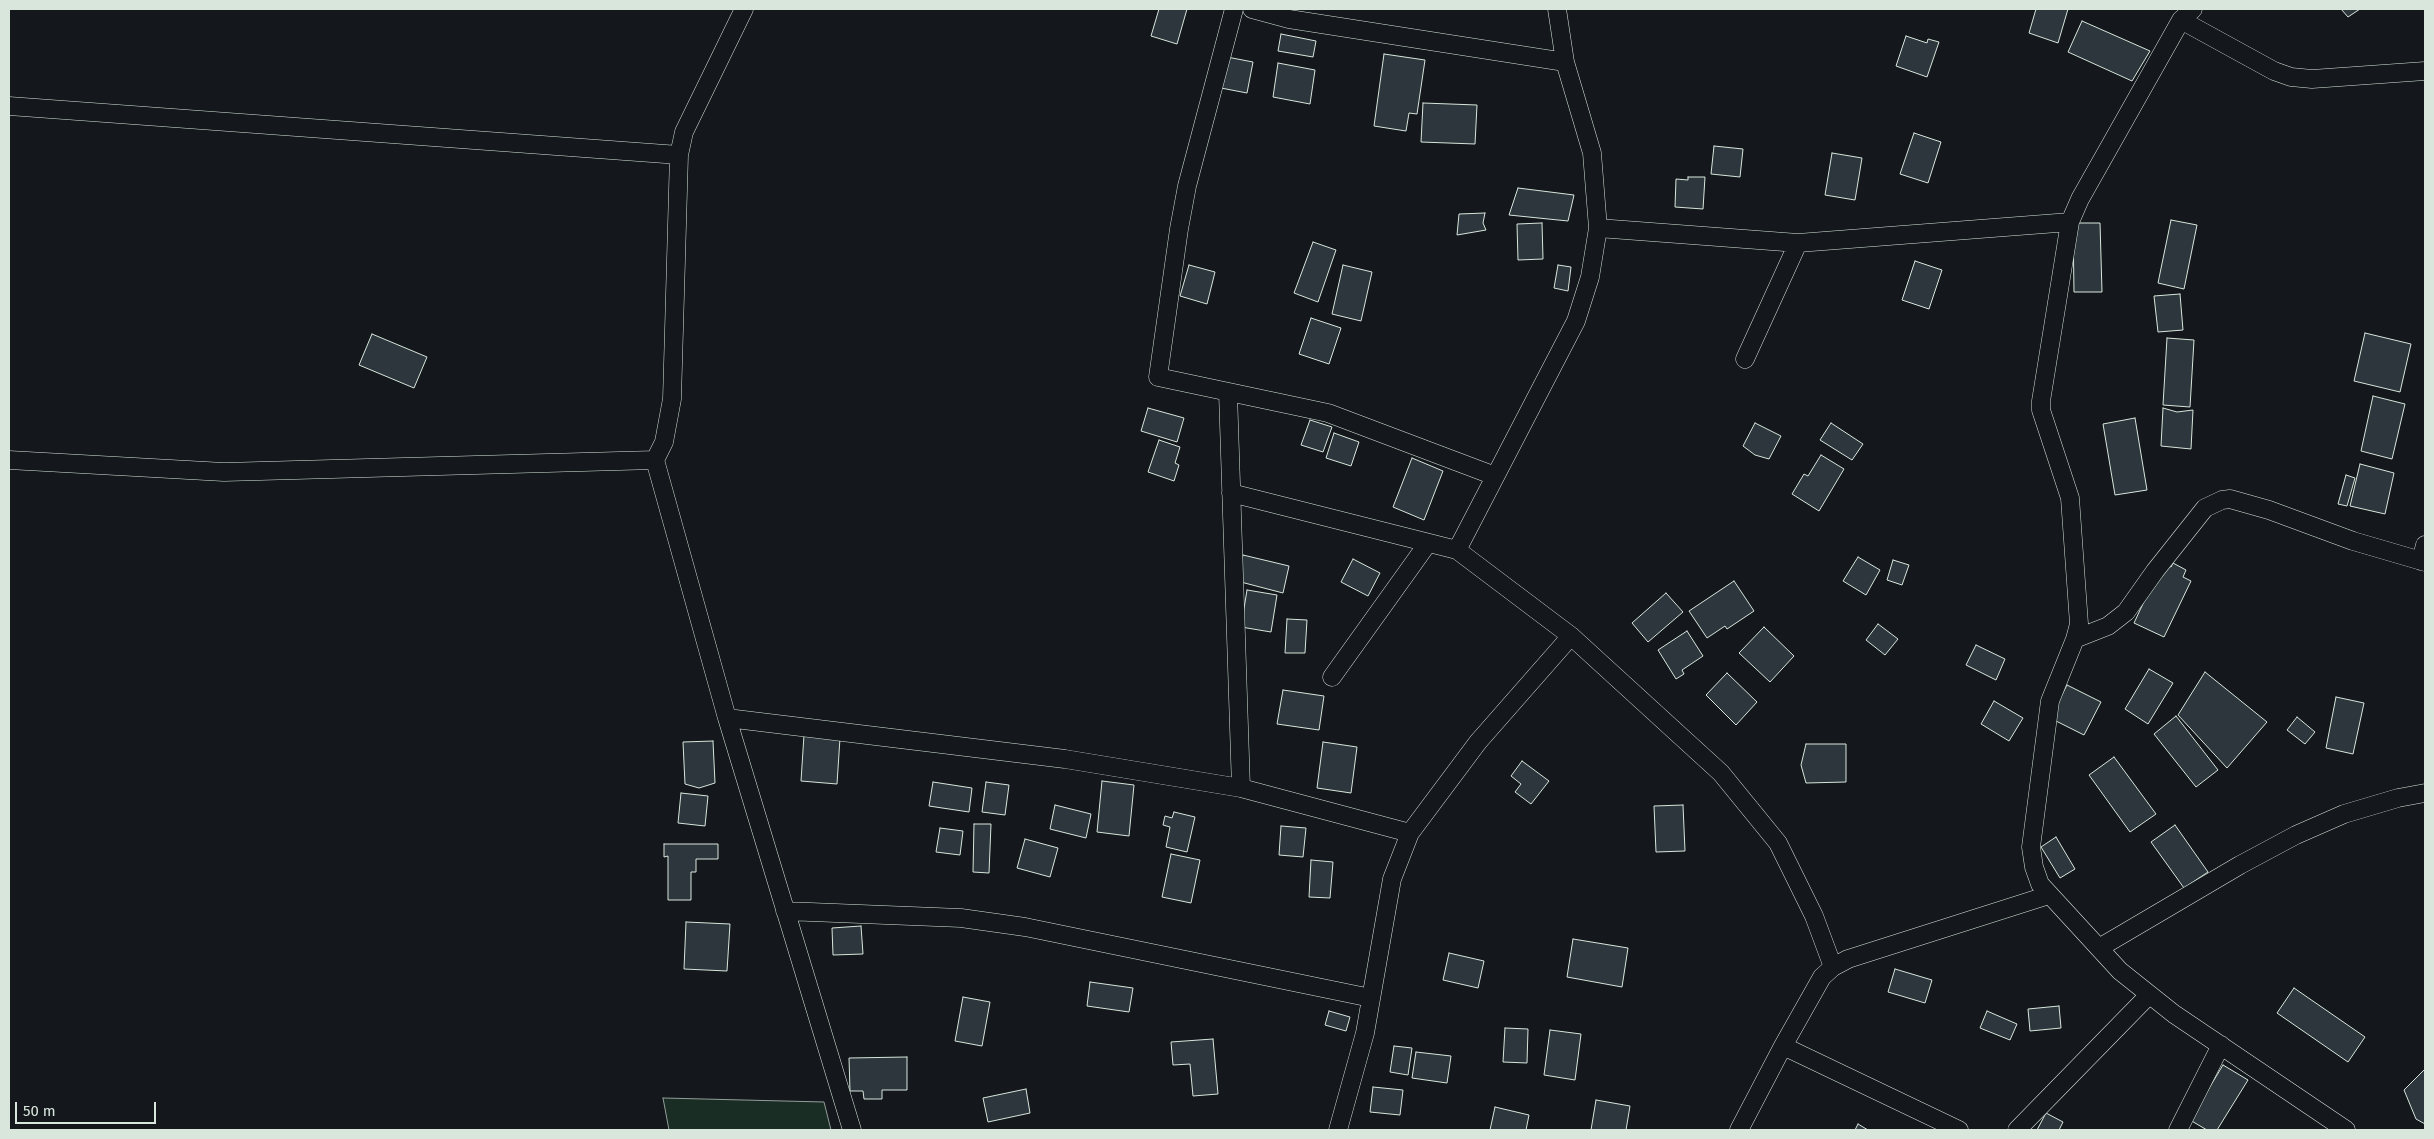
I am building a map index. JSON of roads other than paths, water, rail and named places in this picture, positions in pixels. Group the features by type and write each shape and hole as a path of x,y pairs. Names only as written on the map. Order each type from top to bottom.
{"street":[{"path":"744,9 684,132 679,155 672,399 664,442 655,460 727,718 852,1130"},
{"path":"1234,9 1187,186 1158,377 1328,413 1495,476"},
{"path":"1252,9 1289,19 1565,62"},
{"path":"1457,550 1576,321 1590,277 1598,228 1592,153 1565,62 1557,9"},
{"path":"2346,1130 2149,995 2120,971 2040,884 2034,867 2031,847 2050,701 2075,639 2079,608 2070,498 2041,410 2041,401 2070,222 2080,199 2187,14 2274,72 2291,77 2312,79 2425,71"},
{"path":"9,106 679,155"},
{"path":"1598,228 1798,242 2070,222"},
{"path":"1745,359 1798,242"},
{"path":"1228,393 1241,788"},
{"path":"9,460 224,472 655,460"},
{"path":"1231,493 1457,550 1571,636 1720,774 1778,843 1814,916 1833,967"},
{"path":"2075,639 2108,626 2126,612 2155,571 2205,508 2222,500 2230,499 2269,510 2353,541 2424,556"},
{"path":"1332,677 1428,543"},
{"path":"1338,1130 1365,1033 1392,880 1410,834 1478,742 1571,636"},
{"path":"727,718 1065,759 1241,788 1410,834"},
{"path":"2099,948 2240,865 2296,835 2344,814 2398,798 2425,793"},
{"path":"1739,1130 1822,977 1833,967 1848,959 2049,895"},
{"path":"785,912 961,918 1025,928 1371,998"},
{"path":"2018,1130 2149,995"},
{"path":"2178,1130 2221,1045"},
{"path":"1783,1046 1959,1130"}]}
